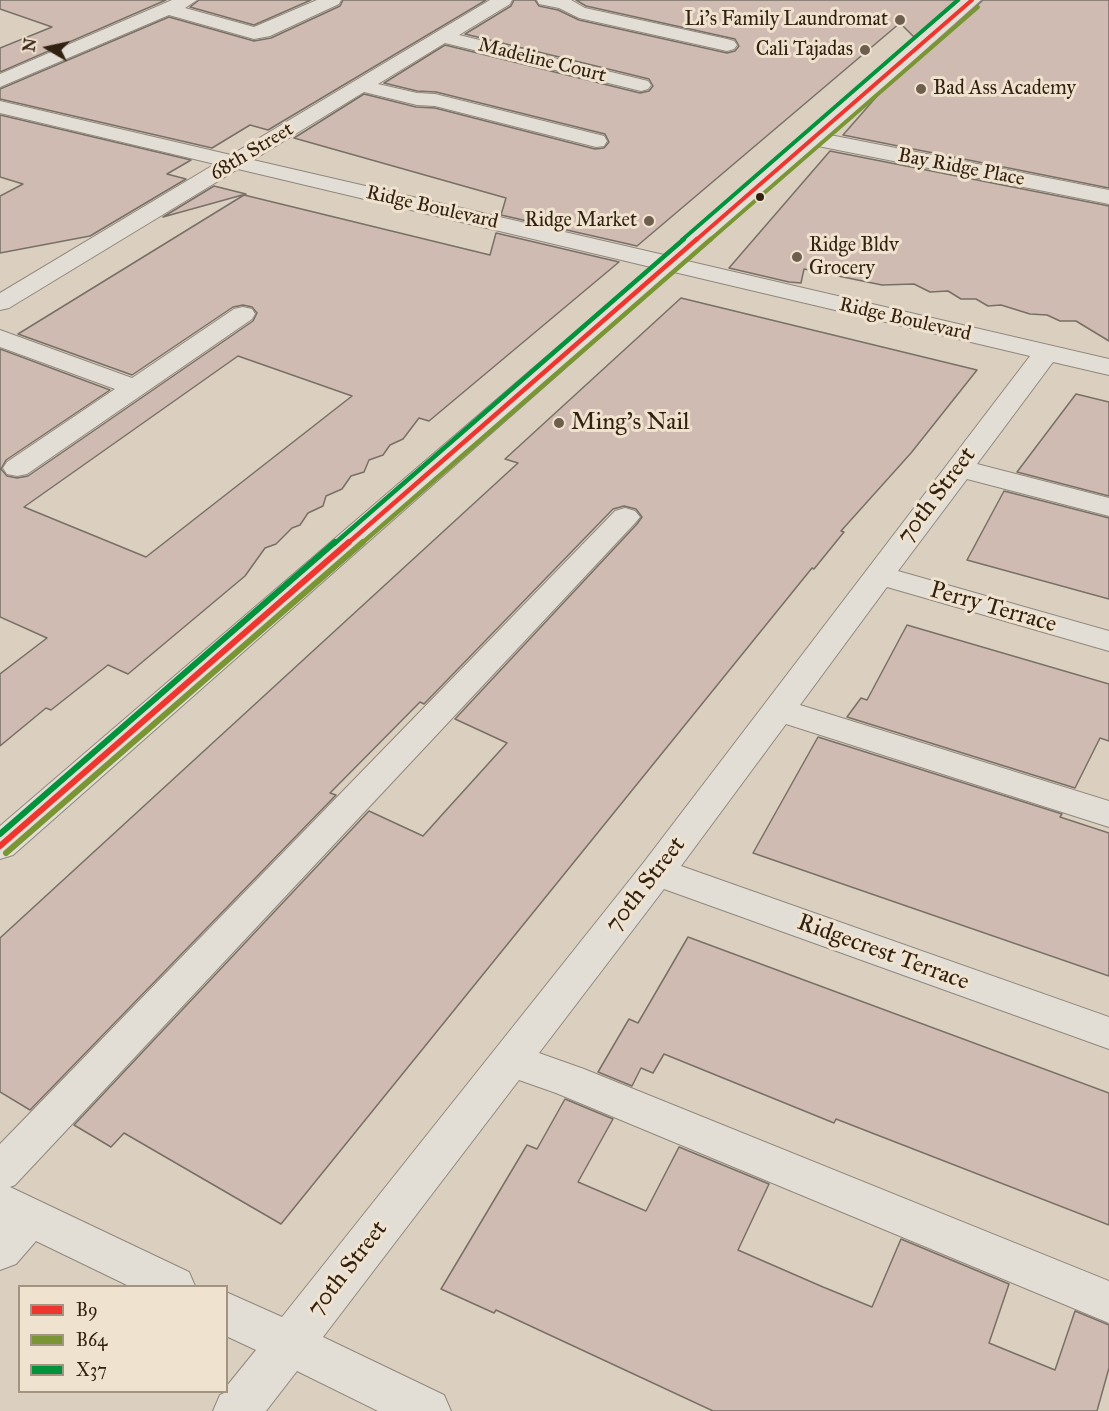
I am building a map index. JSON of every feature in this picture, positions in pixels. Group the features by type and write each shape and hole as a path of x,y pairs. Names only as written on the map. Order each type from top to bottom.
{"street":[{"path":"0,81 188,0"},
{"path":"167,9 254,33 263,32 332,0"},
{"name":"68th Street","path":"0,303 503,0"},
{"path":"546,0 565,4 579,12 727,45"},
{"path":"0,846 972,0"},
{"name":"Madeline Court","path":"443,37 641,85"},
{"path":"363,86 417,99 435,100 596,141"},
{"name":"Ridge Boulevard","path":"0,107 1109,368"},
{"name":"Bay Ridge Place","path":"812,138 1109,197"},
{"path":"17,468 243,314"},
{"path":"0,338 136,388"},
{"name":"70th Street","path":"237,1411 657,872 1046,352"},
{"path":"959,468 1109,507"},
{"path":"0,1172 625,517"},
{"name":"Perry Terrace","path":"878,575 1109,641"},
{"path":"778,710 1109,814"},
{"name":"Ridgecrest Terrace","path":"657,872 1109,1033"},
{"path":"510,1060 570,1081 1109,1302"},
{"path":"0,1250 15,1210 169,1285"},
{"path":"228,1314 427,1411"}],"building":[{"path":"0,0 166,0 0,72 0,48 52,27 0,9"},
{"path":"199,0 311,0 254,25 190,7"},
{"path":"343,0 486,0 268,130 250,125 212,148 0,99 0,89 169,17 254,41 271,38 340,6"},
{"path":"514,0 535,0 539,6 558,10 579,20 727,53 735,51 739,46 735,39 586,6 576,0 958,0 914,37 900,23 637,246 501,215 506,198 294,138 364,94 416,107 435,108 595,149 604,148 609,142 605,134 436,92 417,91 384,83 445,45 640,93 649,91 653,86 649,79 465,34 511,6"},
{"path":"983,0 1109,0 1109,188 843,135 878,95"},
{"path":"0,115 191,160 167,174 186,179 90,236 0,253 0,196 23,184 0,177"},
{"path":"830,151 1109,206 1109,341 1076,321 1060,321 1047,315 1030,314 1001,305 988,306 976,299 961,299 948,291 930,292 914,284 882,285 804,269 801,283 789,282 729,268"},
{"path":"214,186 246,194 163,217"},
{"path":"244,195 490,255 496,233 619,262 429,421 419,418 403,439 390,445 383,455 369,460 364,472 351,476 342,489 326,496 323,506 308,513 300,525 292,528 276,544 265,548 245,576 128,674 108,665 51,710 46,708 0,746 0,674 47,638 0,617 0,349 110,390 6,460 1,469 7,476 17,478 28,476 253,321 257,313 252,307 243,305 233,307 132,375 18,334","holes":["238,356 352,396 146,557 24,507"]},
{"path":"681,298 977,370 911,453 841,531 844,532 814,569 812,568 281,1224 124,1133 111,1147 74,1125 369,811 423,836 507,743 455,719 637,524 642,517 636,509 624,506 613,509 424,704 420,702 330,793 336,795 30,1110 0,1092 0,938 518,463 505,459"},
{"path":"1076,394 1109,402 1109,496 1017,472"},
{"path":"1004,491 1109,518 1109,599 967,560"},
{"path":"907,625 1109,684 1109,741 1100,738 1075,788 847,717 861,698 867,700"},
{"path":"818,737 1062,814 1060,817 1109,833 1109,976 753,853"},
{"path":"688,937 1109,1093 1109,1225 836,1119 834,1123 664,1054 653,1073 641,1068 632,1086 598,1072 629,1019 638,1023"},
{"path":"565,1099 613,1119 578,1182 646,1211 679,1147 769,1184 738,1250 823,1287 872,1307 901,1239 1009,1284 989,1343 1055,1370 1075,1311 1109,1325 1109,1368 1097,1411 713,1411 496,1310 494,1313 441,1289 527,1145 537,1149"}],"transit line":[{"name":"X37","path":"0,834 958,0"},
{"name":"B9","path":"0,846 972,0"},
{"name":"B64","path":"6,853 978,7"}],"place":[{"name":"Li's Family Laundromat","path":"900,20"},
{"name":"Cali Tajadas","path":"865,50"},
{"name":"Bad Ass Academy","path":"921,89"},
{"name":"Ridge Market","path":"649,221"},
{"name":"Ridge Bldv Grocery","path":"797,257"},
{"name":"Ming's Nail","path":"559,423"}]}
